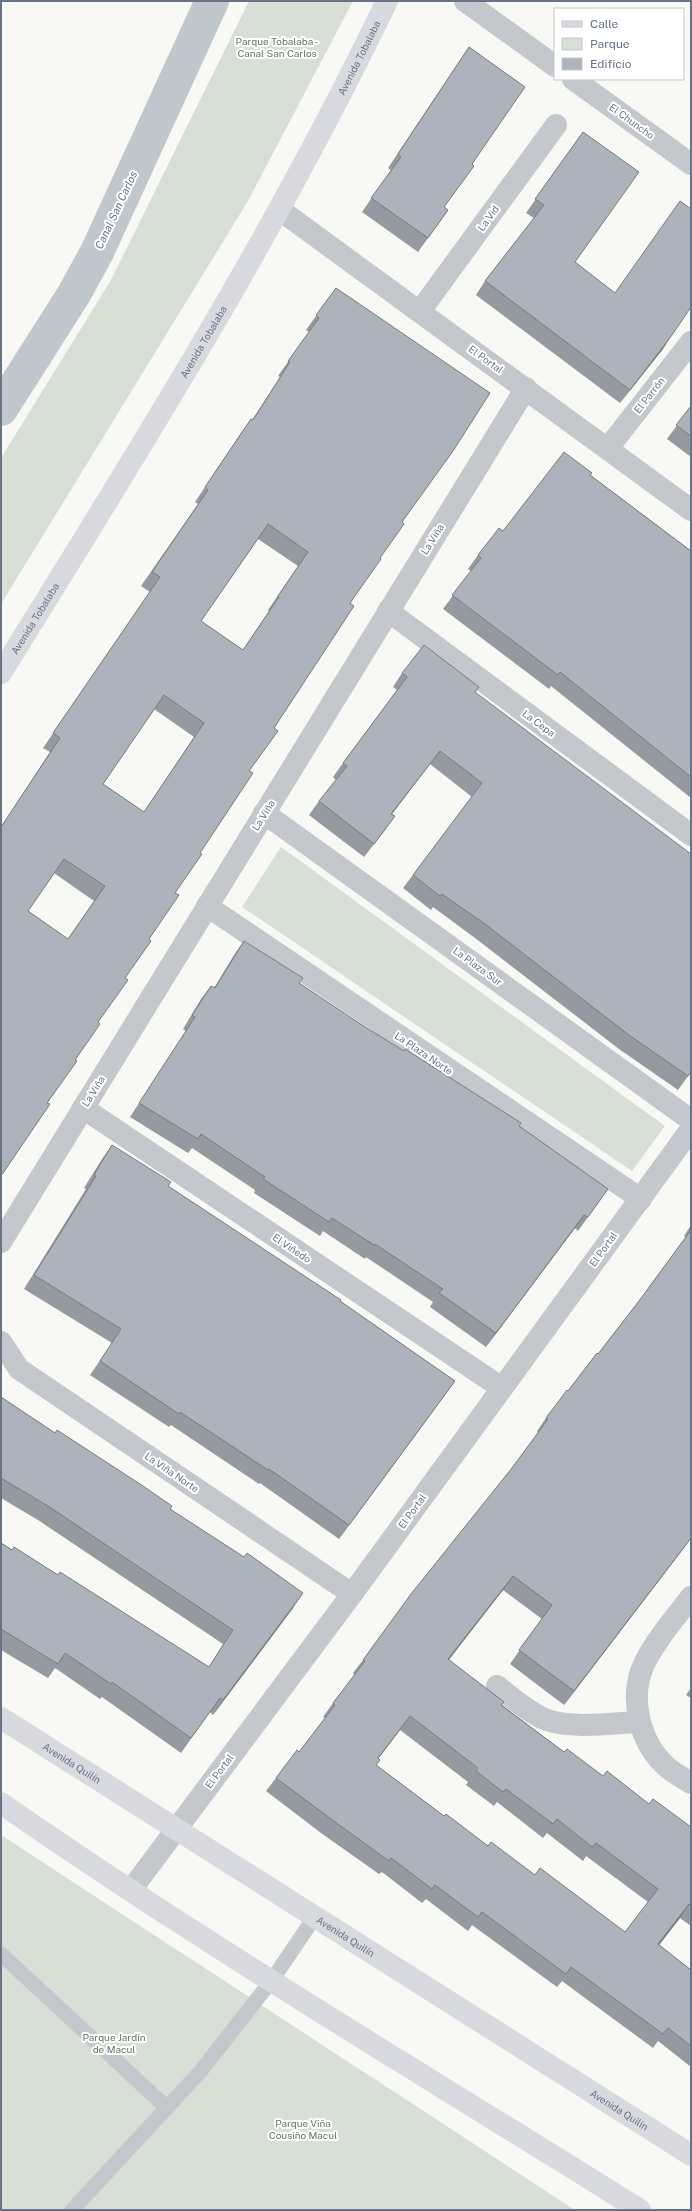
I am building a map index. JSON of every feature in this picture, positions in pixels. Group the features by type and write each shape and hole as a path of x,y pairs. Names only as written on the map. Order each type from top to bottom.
{"main road":[{"name":"Avenida Tobalaba","path":"1,673 165,408 280,210 345,88 387,1"},
{"name":"Avenida Quilín","path":"1,1718 314,1918 691,2155"},
{"path":"1,1803 130,1890 640,2210"}],"street":[{"path":"465,1 554,65"},
{"name":"El Chuncho","path":"574,80 691,164"},
{"name":"La Vid","path":"420,311 556,125"},
{"name":"El Portal","path":"280,210 526,388 691,510"},
{"name":"El Parrón","path":"608,448 691,342"},
{"name":"La Viña","path":"1,1242 526,388"},
{"name":"La Cepa","path":"388,611 691,835"},
{"name":"La Plaza Sur","path":"264,813 691,1120"},
{"name":"La Plaza Norte","path":"207,906 640,1199"},
{"name":"El Viñedo","path":"82,1108 502,1388"},
{"name":"El Portal","path":"130,1890 352,1594 691,1129"},
{"name":"La Viña Norte","path":"1,1342 19,1368 352,1594"},
{"path":"691,1597 654,1646 644,1663 639,1682 637,1702 640,1722 646,1739 668,1768 691,1783"},
{"path":"497,1686 531,1711 555,1722 570,1724 640,1722"}],"lane":[{"path":"72,2210 200,2072 272,1980 314,1918"},
{"path":"1,1954 167,2108"}],"green space":[{"name":"Parque Tobalaba - Canal San Carlos","path":"249,1 353,1 248,201 1,604 1,458 111,280"},
{"path":"281,847 665,1126 632,1171 242,907"},
{"path":"1,1835 575,2210 1,2210"}],"building":[{"path":"469,47 525,87 472,164 474,166 444,207 448,210 428,238 371,198 401,157 398,154"},
{"path":"583,132 639,172 575,262 615,293 680,201 691,209 691,307 672,335 630,390 485,281 544,205 535,199"},
{"path":"336,288 490,393 453,451 402,522 404,524 350,603 354,606 274,728 278,731 249,771 253,773 200,853 202,854 175,893 179,895 149,939 151,941 125,978 128,980 98,1022 100,1024 75,1060 77,1061 47,1103 50,1104 1,1176 1,827 60,738 53,733 160,577 152,572 208,490 205,487 251,419 253,420 290,362 288,361 319,318 316,315","holes":["268,524 308,552 243,650 201,621","164,695 204,723 144,812 103,784","64,859 105,886 68,939 28,911"]},
{"path":"691,406 691,436 676,425"},
{"path":"564,452 592,473 590,475 691,551 691,777 560,672 558,675 452,595 481,558 478,555 499,528 503,531"},
{"path":"424,645 479,687 475,692 691,854 691,1072 688,1076 629,1035 485,924 442,894 440,896 413,875 482,783 440,751 391,814 395,816 374,844 319,801 347,766 343,763 407,677 402,673"},
{"path":"244,941 303,978 299,983 365,1027 404,1051 405,1049 521,1123 519,1126 608,1189 588,1217 584,1215 496,1333 439,1293 443,1289 375,1244 374,1245 332,1218 329,1222 263,1179 265,1177 201,1134 198,1139 139,1103 195,1017 192,1015 211,986 215,988"},
{"path":"112,1145 171,1182 168,1186 341,1300 340,1301 455,1381 349,1525 269,1469 268,1470 180,1412 179,1414 100,1361 121,1329 34,1275 96,1176 94,1175"},
{"path":"691,1230 691,1538 574,1691 519,1650 552,1605 513,1576 448,1659 504,1702 501,1705 564,1752 567,1749 603,1776 607,1771 649,1804 653,1799 691,1827 691,1905 689,1904 658,1944 691,1970 691,2046 668,2028 663,2034 571,1967 566,1974 482,1912 478,1917 435,1885 432,1889 391,1858 389,1861 276,1778 297,1750 299,1752 335,1705 333,1703 365,1661 363,1660 411,1594 512,1468 567,1390 568,1391 597,1353 598,1354","holes":["410,1716 478,1768 476,1771 503,1792 506,1789 553,1824 557,1819 592,1847 596,1843 658,1889 625,1932 540,1868 535,1875 491,1842 488,1846 446,1814 444,1816 376,1765 380,1760 378,1758"]},
{"path":"1,1397 55,1433 57,1430 143,1486 172,1506 170,1509 244,1557 247,1553 303,1593 223,1700 220,1698 191,1738 112,1682 111,1684 65,1653 58,1664 1,1629 1,1543 12,1550 14,1547 58,1575 60,1572 209,1667 233,1630 48,1506 1,1478"}],"waterway":[{"name":"Canal San Carlos","path":"1,409 74,294 97,252 212,1"}],"park label":[{"name":"Parque Jardín de Macul","path":"114,2042"},
{"name":"Parque Viña Cousiño Macul","path":"303,2128"}]}
